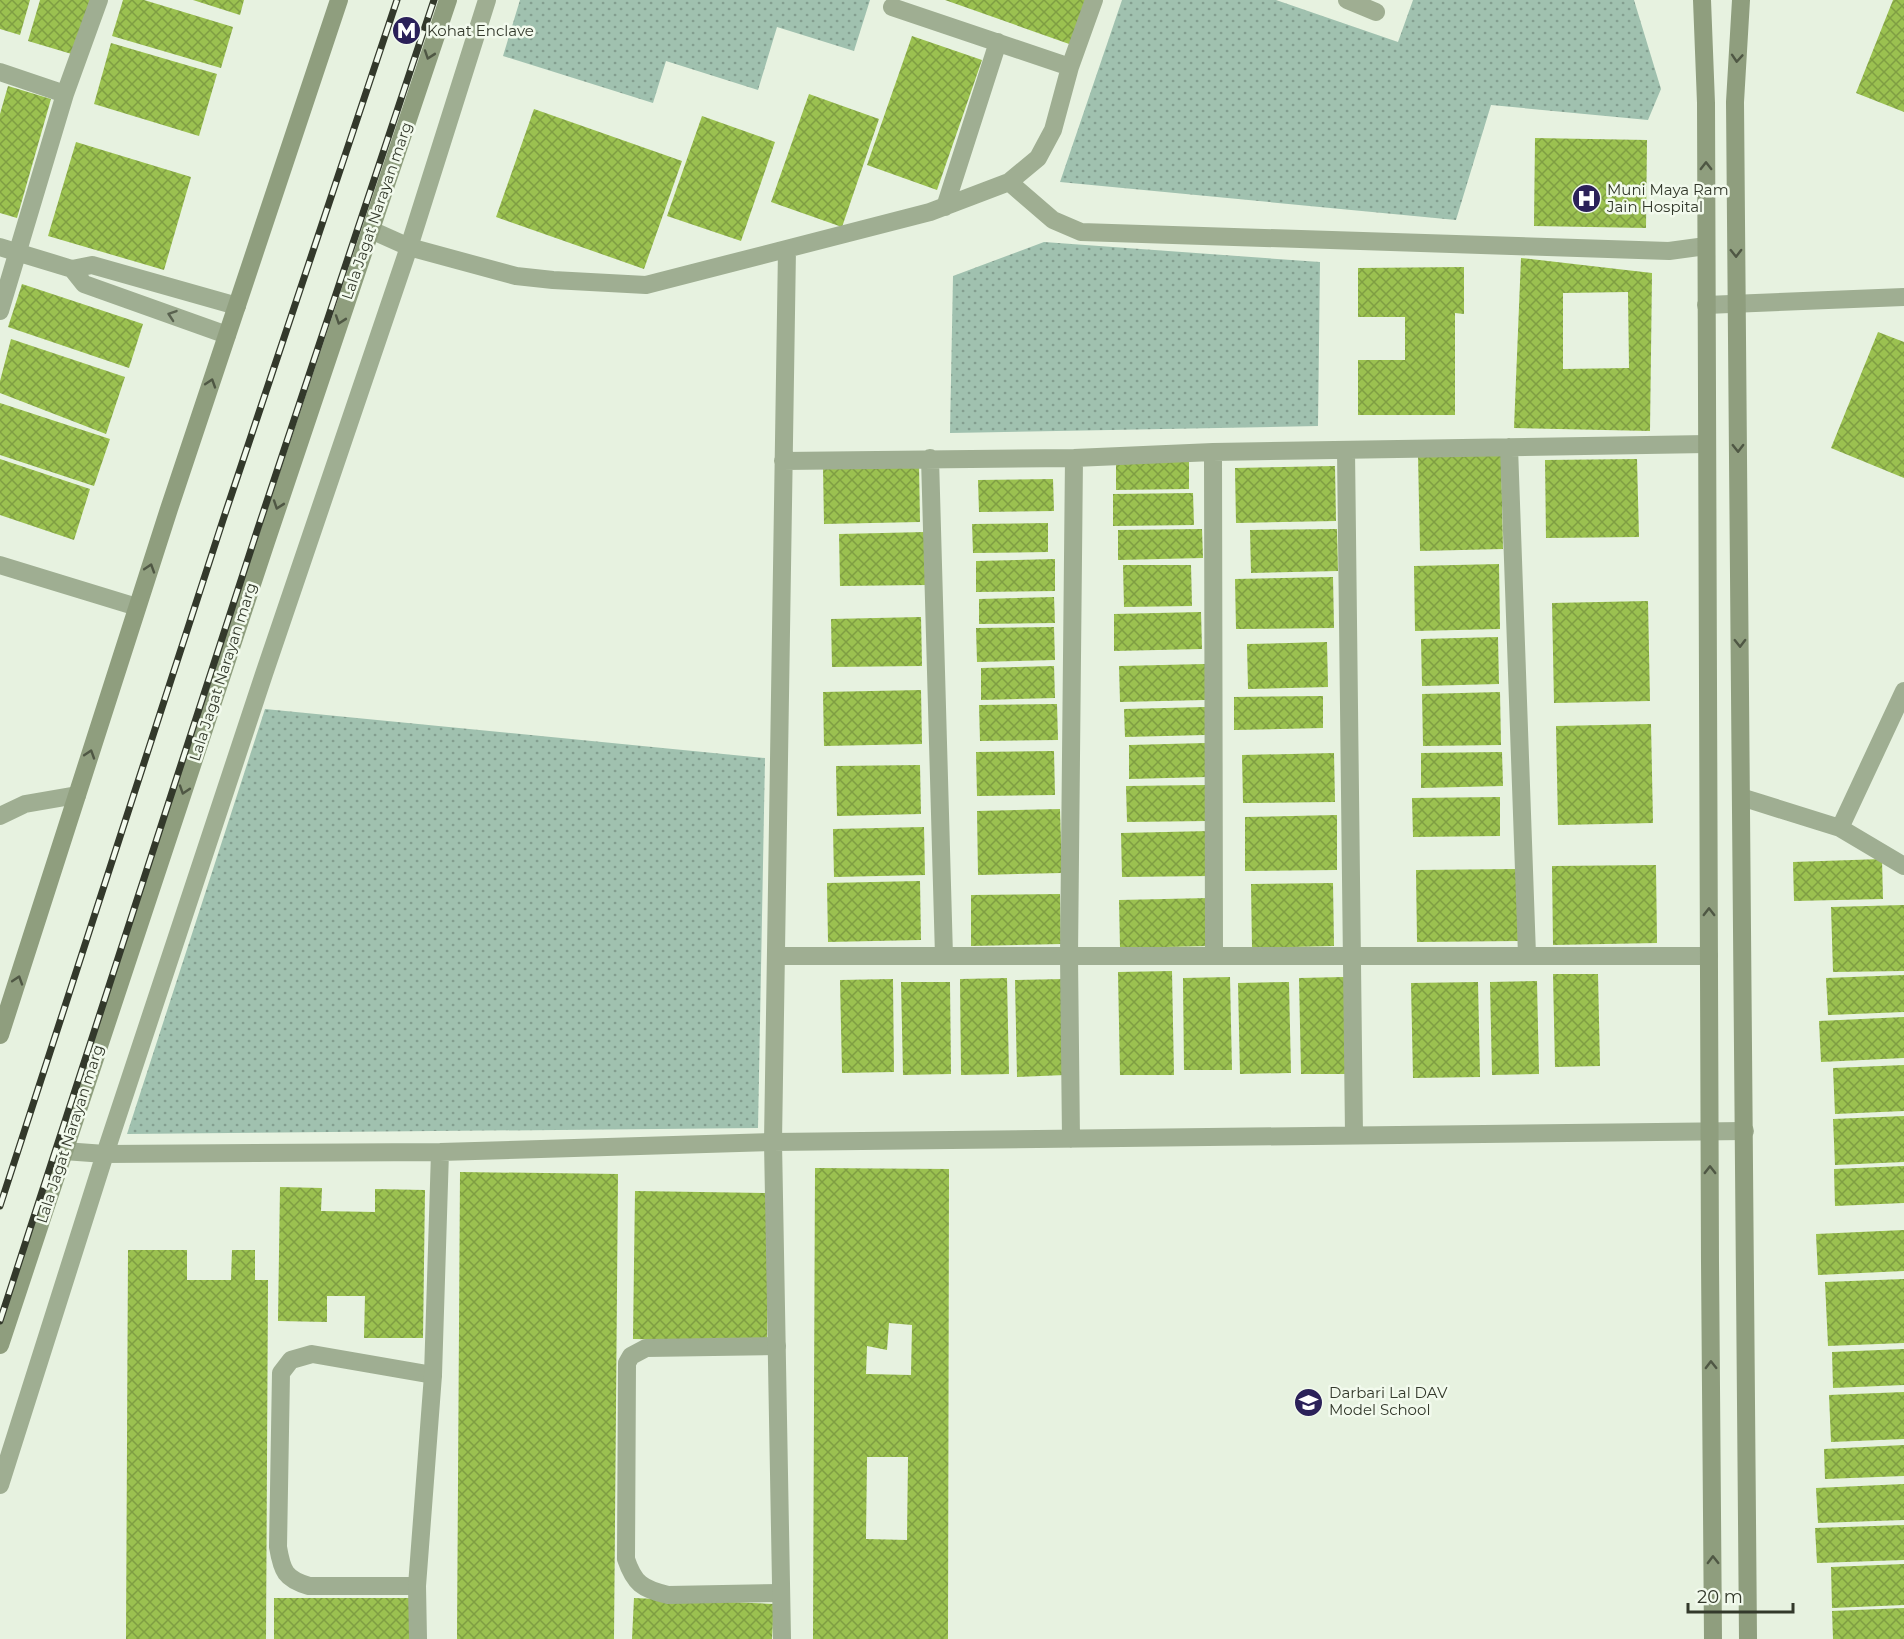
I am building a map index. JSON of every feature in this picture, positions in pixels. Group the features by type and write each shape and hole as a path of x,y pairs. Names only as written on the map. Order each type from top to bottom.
{"street":[{"path":"0,311 65,94 99,0"},
{"path":"0,1035 137,607 339,0"},
{"name":"Lala Jagat Narayan marg","path":"0,1345 448,0"},
{"path":"0,1485 105,1154 256,696 409,247 487,0"},
{"path":"370,230 409,247 516,276 646,285 930,212 1009,182 1038,158 1053,130 1070,67 1094,0"},
{"path":"1347,0 1376,12"},
{"path":"1702,0 1706,103 1713,1639"},
{"path":"1741,0 1735,102 1748,1639"},
{"path":"892,7 1070,67"},
{"path":"945,207 998,42"},
{"path":"0,72 65,94"},
{"path":"1009,182 1053,220 1081,232 1669,251 1706,246"},
{"path":"0,247 72,269 92,265 237,306"},
{"path":"782,1639 773,1142 787,249"},
{"path":"72,269 84,284 227,335"},
{"path":"1706,305 1904,297"},
{"path":"783,461 1074,458 1213,452 1707,444"},
{"path":"1509,447 1527,955"},
{"path":"1346,450 1354,1135"},
{"path":"1213,452 1214,954"},
{"path":"930,458 944,956"},
{"path":"1071,1139 1069,956 1074,458"},
{"path":"0,565 137,607"},
{"path":"1840,828 1904,691"},
{"path":"0,816 25,804 77,795"},
{"path":"1741,797 1840,828 1904,866"},
{"path":"776,956 1214,954 1709,956"},
{"path":"64,1151 105,1154 440,1152 773,1142 1744,1131"},
{"path":"417,1639 417,1586 433,1375 440,1152"},
{"path":"777,1346 646,1348 631,1356 627,1362 626,1559 631,1574 639,1585 654,1592 668,1595 781,1593"},
{"path":"417,1586 309,1586 295,1582 286,1575 280,1562 278,1547 281,1374 291,1360 312,1354 433,1375"}],"green space":[{"path":"520,0 870,0 854,51 777,27 758,90 666,61 653,103 503,56"},
{"path":"1122,0 1276,0 1398,42 1413,0 1634,0 1661,89 1648,120 1491,105 1456,220 1060,182"},
{"path":"1044,242 1320,262 1318,426 950,433 953,276"},
{"path":"265,709 765,758 758,1128 127,1134"}],"building":[{"path":"0,0 30,0 20,35 0,29"},
{"path":"40,0 91,0 75,55 28,41"},
{"path":"123,0 144,0 233,27 221,68 112,36"},
{"path":"193,0 244,0 240,15"},
{"path":"945,0 1088,0 1072,45"},
{"path":"1893,0 1904,0 1904,112 1856,93"},
{"path":"912,36 982,60 937,190 867,165"},
{"path":"111,43 217,74 199,136 94,104"},
{"path":"8,86 51,99 17,218 0,213 0,114"},
{"path":"809,94 879,119 842,227 771,202"},
{"path":"534,109 682,161 644,269 496,217"},
{"path":"702,116 775,142 741,241 667,216"},
{"path":"1535,138 1647,140 1646,228 1534,226"},
{"path":"76,142 191,177 164,270 48,236"},
{"path":"1521,258 1652,273 1650,431 1514,428","holes":["1628,292 1629,368 1563,369 1563,293"]},
{"path":"1464,267 1464,314 1455,313 1455,415 1358,415 1358,360 1405,360 1405,317 1358,317 1358,268"},
{"path":"22,284 143,324 129,368 8,327"},
{"path":"1878,332 1904,342 1904,478 1831,448"},
{"path":"11,339 125,377 106,434 0,393 0,381"},
{"path":"0,403 110,439 94,486 0,455"},
{"path":"1501,452 1503,549 1420,551 1418,454"},
{"path":"1189,456 1189,489 1116,490 1116,457"},
{"path":"0,459 90,489 74,540 0,515"},
{"path":"1637,459 1639,537 1546,538 1545,460"},
{"path":"919,465 920,522 824,524 823,467"},
{"path":"1335,466 1336,521 1236,523 1235,468"},
{"path":"1053,479 1054,511 979,512 978,480"},
{"path":"1193,493 1194,525 1113,526 1113,494"},
{"path":"1048,523 1048,552 973,553 972,524"},
{"path":"1202,529 1203,558 1118,560 1118,530"},
{"path":"1337,529 1338,571 1251,573 1250,530"},
{"path":"926,532 927,585 840,586 839,534"},
{"path":"1055,559 1055,591 976,592 976,561"},
{"path":"1499,564 1500,629 1415,631 1414,566"},
{"path":"1123,565 1191,565 1192,606 1124,607"},
{"path":"1333,577 1334,628 1236,629 1235,579"},
{"path":"1054,597 1055,623 979,624 979,599"},
{"path":"1648,601 1650,701 1554,703 1552,603"},
{"path":"1201,612 1202,649 1114,651 1114,614"},
{"path":"921,617 922,666 832,667 831,619"},
{"path":"1054,627 1055,660 977,662 976,628"},
{"path":"1498,637 1499,684 1422,686 1421,639"},
{"path":"1327,642 1328,687 1248,689 1247,644"},
{"path":"1205,664 1205,700 1120,702 1119,666"},
{"path":"1054,666 1055,698 981,700 981,668"},
{"path":"921,690 922,744 824,746 823,692"},
{"path":"1500,692 1501,745 1423,746 1422,694"},
{"path":"1323,696 1323,728 1234,730 1234,697"},
{"path":"1057,704 1058,740 980,741 979,705"},
{"path":"1205,707 1205,735 1125,737 1124,709"},
{"path":"1651,724 1653,823 1558,825 1556,726"},
{"path":"1206,743 1207,777 1129,779 1129,745"},
{"path":"1054,751 1055,795 977,796 976,752"},
{"path":"1502,752 1503,786 1421,788 1421,753"},
{"path":"1334,753 1335,802 1243,803 1242,755"},
{"path":"920,765 921,814 837,816 836,766"},
{"path":"1206,785 1207,821 1127,822 1126,786"},
{"path":"1500,797 1500,836 1413,837 1412,798"},
{"path":"1060,809 1062,873 978,875 977,811"},
{"path":"1337,815 1337,870 1245,871 1245,817"},
{"path":"924,827 925,875 834,877 833,829"},
{"path":"1210,831 1211,876 1122,877 1121,833"},
{"path":"1882,859 1883,899 1794,901 1793,862"},
{"path":"1656,865 1657,943 1553,945 1552,866"},
{"path":"1517,869 1518,941 1417,942 1416,870"},
{"path":"920,881 921,940 828,942 827,883"},
{"path":"1333,883 1334,946 1252,948 1251,884"},
{"path":"1060,894 1061,944 971,946 971,895"},
{"path":"1209,898 1210,946 1120,948 1119,900"},
{"path":"1904,905 1904,971 1833,972 1831,907"},
{"path":"1172,971 1174,1075 1120,1075 1118,972"},
{"path":"1553,974 1598,974 1600,1066 1555,1067"},
{"path":"1904,975 1904,1012 1828,1015 1826,978"},
{"path":"1230,977 1232,1070 1184,1070 1183,978"},
{"path":"1344,977 1346,1074 1301,1074 1299,978"},
{"path":"1007,978 1009,1074 961,1075 960,979"},
{"path":"893,979 894,1072 842,1073 840,980"},
{"path":"1063,979 1065,1075 1017,1077 1015,980"},
{"path":"1537,981 1539,1074 1492,1075 1490,982"},
{"path":"901,982 950,982 951,1074 903,1075"},
{"path":"1289,982 1291,1073 1240,1074 1238,983"},
{"path":"1478,982 1480,1077 1413,1078 1411,983"},
{"path":"1904,1017 1904,1058 1821,1062 1819,1021"},
{"path":"1904,1065 1904,1111 1835,1114 1833,1068"},
{"path":"1904,1116 1904,1162 1835,1165 1833,1119"},
{"path":"1904,1166 1904,1203 1835,1206 1834,1169"},
{"path":"815,1168 949,1169 948,1639 813,1639","holes":["889,1323 912,1325 911,1375 866,1374 867,1346 887,1350","867,1457 908,1457 907,1540 866,1539"]},
{"path":"460,1172 618,1174 614,1639 457,1639"},
{"path":"280,1187 322,1188 321,1211 375,1212 375,1189 425,1190 423,1338 364,1338 365,1296 327,1296 327,1322 278,1321"},
{"path":"635,1191 769,1193 767,1341 633,1339"},
{"path":"1904,1230 1904,1271 1818,1275 1816,1234"},
{"path":"128,1250 187,1250 187,1280 231,1280 232,1250 255,1250 255,1280 268,1280 266,1639 126,1639"},
{"path":"1904,1279 1904,1343 1828,1346 1825,1282"},
{"path":"1904,1349 1904,1385 1833,1388 1832,1352"},
{"path":"1904,1392 1904,1439 1831,1442 1829,1395"},
{"path":"1904,1445 1904,1476 1825,1479 1824,1449"},
{"path":"1904,1484 1904,1520 1818,1523 1816,1488"},
{"path":"1904,1525 1904,1560 1817,1563 1815,1528"},
{"path":"1904,1564 1904,1605 1832,1608 1831,1567"},
{"path":"274,1598 412,1598 412,1639 274,1639"},
{"path":"634,1598 774,1604 772,1639 632,1639"},
{"path":"1904,1608 1904,1639 1833,1639 1832,1611"}],"railway":[{"path":"0,1206 223,520 397,0"},
{"path":"0,1321 257,531 434,0"}],"place":[{"name":"Kohat Enclave","path":"406,31"},
{"name":"Muni Maya Ram Jain Hospital","path":"1586,199"},
{"name":"Darbari Lal DAV Model School","path":"1308,1402"}]}
